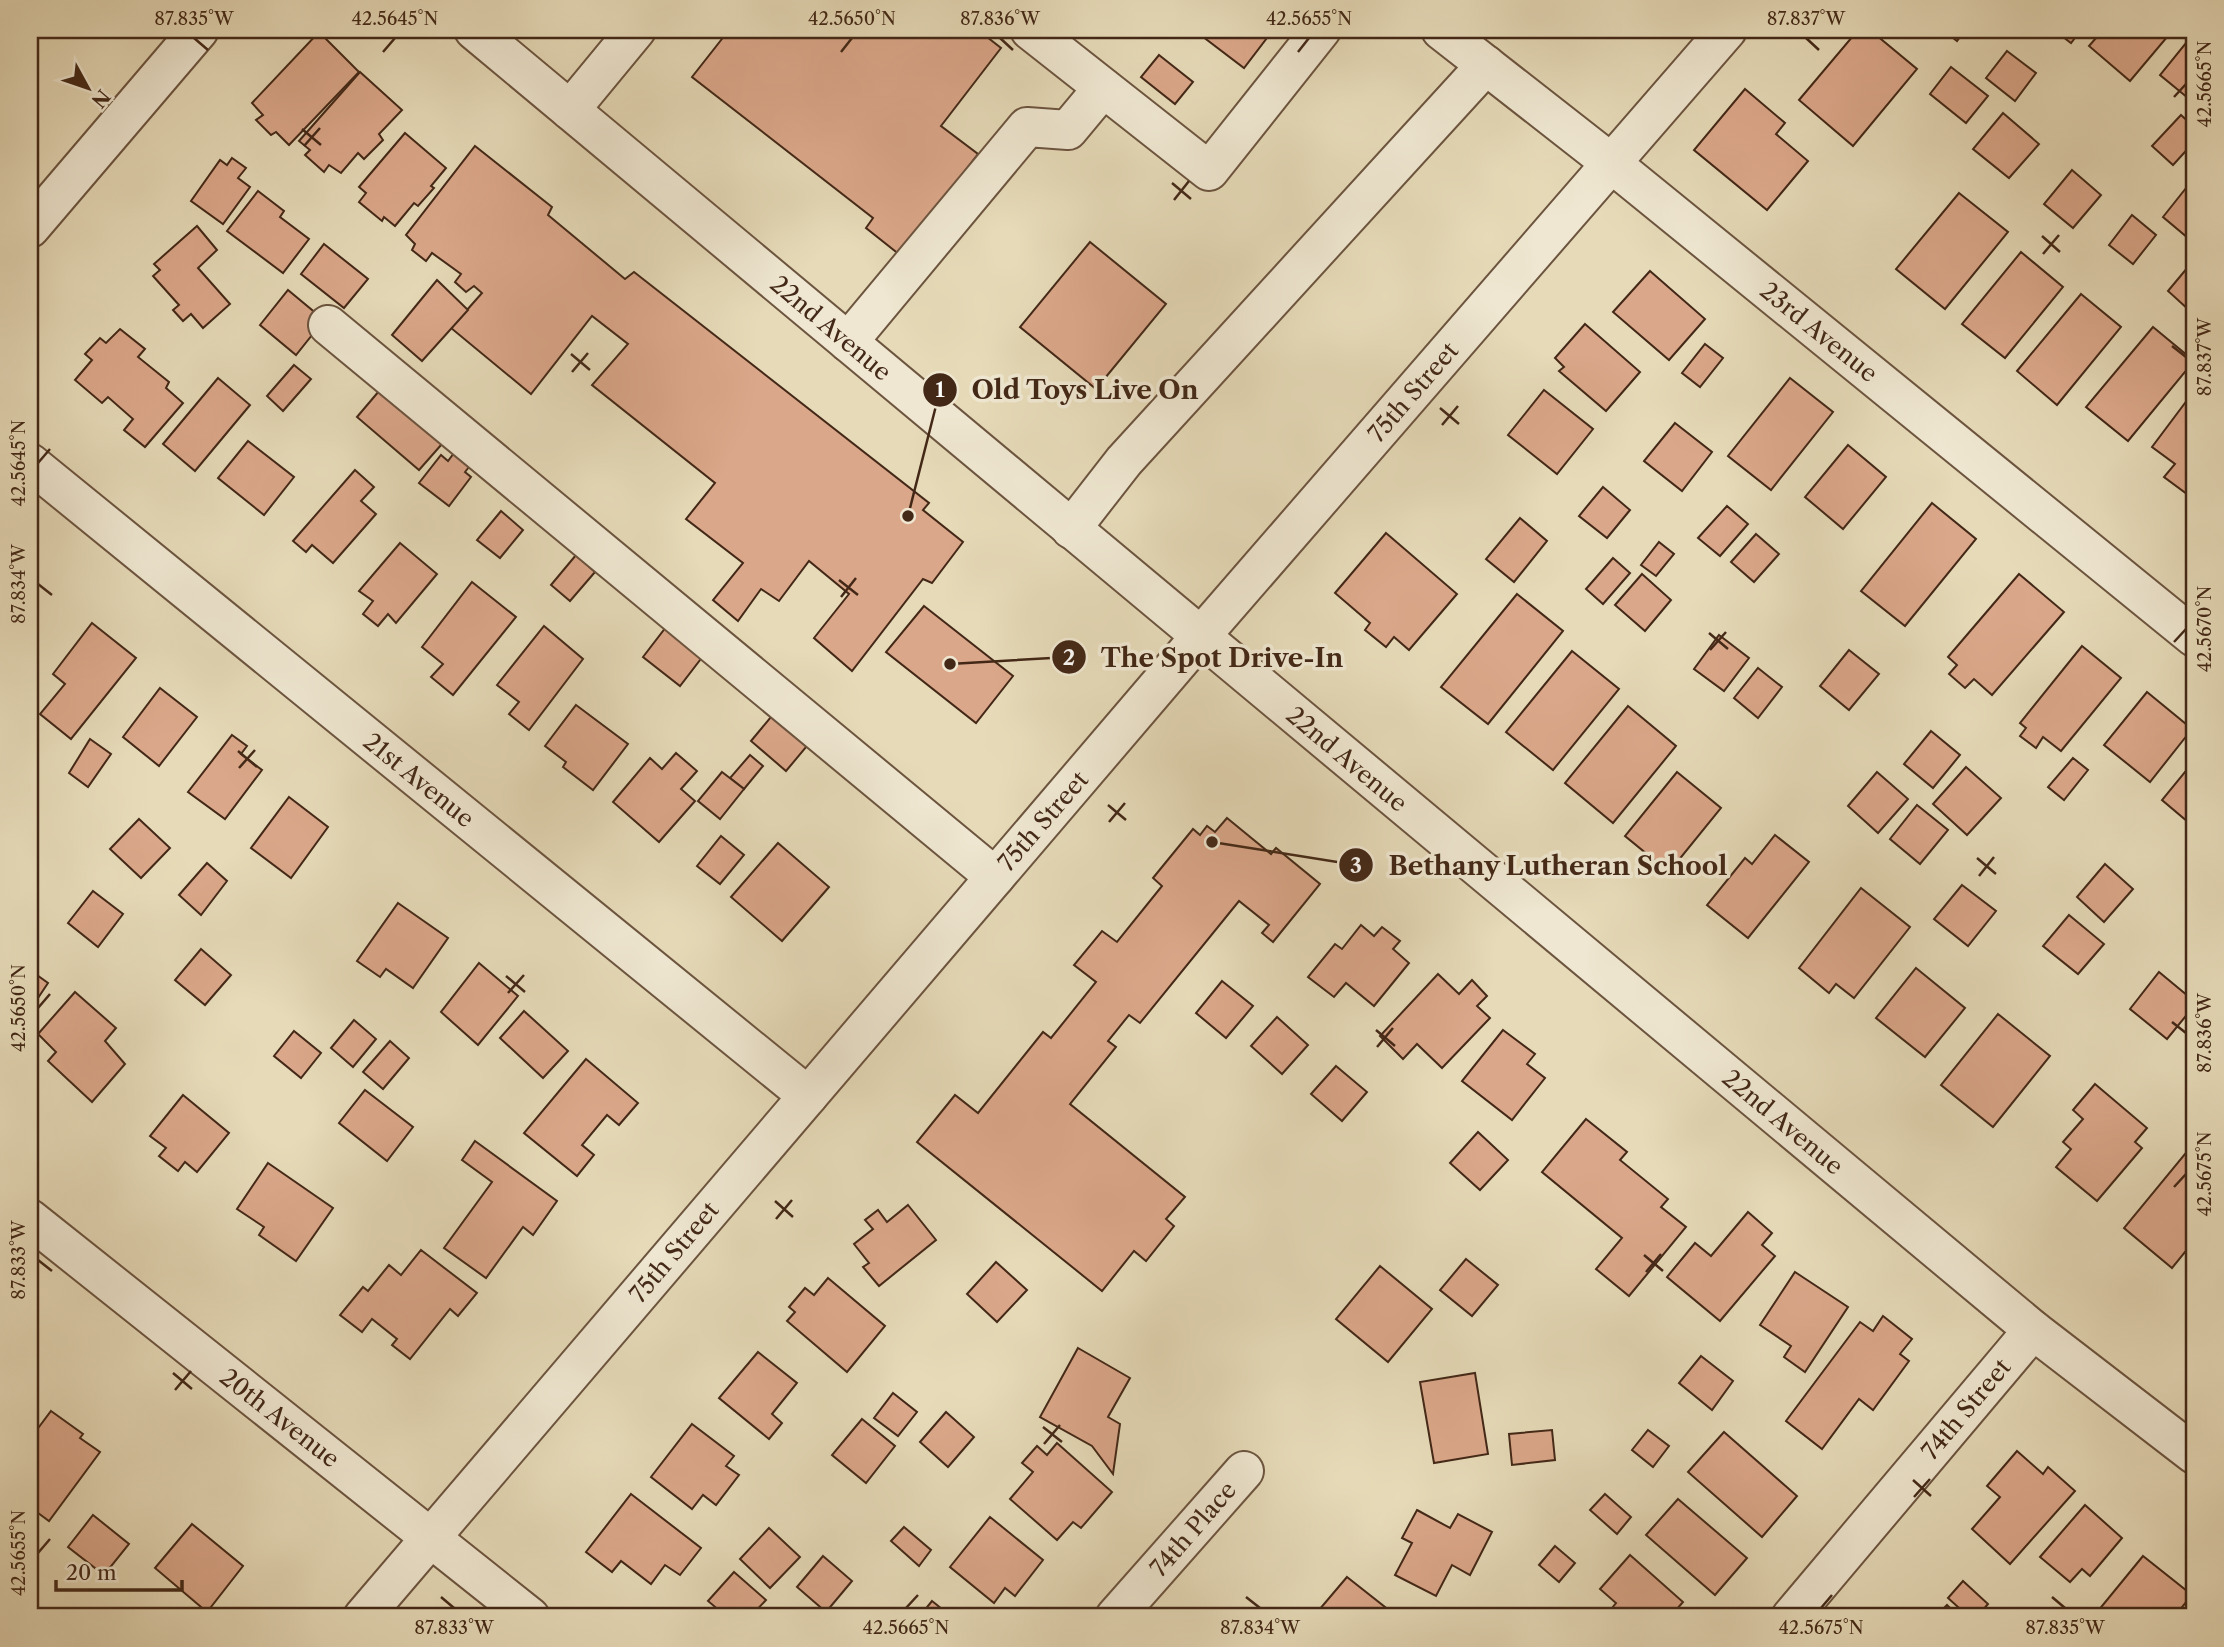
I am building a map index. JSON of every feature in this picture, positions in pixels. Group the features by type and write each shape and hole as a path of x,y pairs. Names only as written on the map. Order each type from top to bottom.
{"street":[{"path":"30,228 199,30"},
{"path":"570,110 636,30"},
{"path":"1030,30 1209,172 1321,30"},
{"name":"23rd Avenue","path":"1441,30 1611,163 2194,637"},
{"name":"75th Street","path":"363,1617 1200,637 1727,30"},
{"name":"22nd Avenue","path":"480,32 1200,637 2033,1330 2194,1454"},
{"path":"1071,528 1124,461 1486,65"},
{"path":"848,342 1027,127 1068,130 1103,88"},
{"path":"328,325 995,877"},
{"name":"21st Avenue","path":"30,463 808,1096"},
{"name":"20th Avenue","path":"30,1219 530,1617"},
{"name":"74th Street","path":"1791,1617 2033,1330"},
{"name":"74th Place","path":"1115,1617 1244,1471"}],"building":[{"path":"729,30 978,30 1001,48 941,126 978,154 900,255 866,228 873,218 692,77"},
{"path":"1194,30 1273,30 1244,68"},
{"path":"1858,30 1870,30 1917,69 1853,146 1799,100"},
{"path":"1943,30 1965,30 1957,41"},
{"path":"2054,30 2081,30 2071,43"},
{"path":"2103,30 2173,30 2130,81 2089,46"},
{"path":"319,32 359,72 289,145 276,132 271,135 256,120 263,115 252,103"},
{"path":"2194,33 2194,103 2160,75"},
{"path":"2007,51 2036,73 2015,101 1986,78"},
{"path":"1159,55 1193,82 1175,104 1141,77"},
{"path":"1951,67 1988,96 1966,123 1930,94"},
{"path":"360,72 402,110 379,134 383,140 364,159 358,153 341,173 329,165 324,172 305,155 310,150 299,141"},
{"path":"1745,89 1785,123 1776,134 1808,161 1767,210 1694,150"},
{"path":"2003,113 2039,144 2009,178 1973,149"},
{"path":"2181,115 2194,127 2194,142 2173,165 2152,146"},
{"path":"405,133 446,168 431,186 434,188 418,206 414,203 395,226 384,217 382,221 359,202 366,193 359,187"},
{"path":"475,146 552,207 548,215 625,279 634,272 929,503 923,510 963,542 932,583 923,579 852,671 814,638 849,594 809,561 779,601 761,589 738,621 713,600 743,563 686,519 715,483 592,385 628,344 592,316 531,394 451,328 482,293 474,286 466,292 455,282 461,274 432,253 426,261 412,250 415,244 406,235"},
{"path":"232,158 246,168 238,178 250,187 223,224 191,201 220,160 227,165"},
{"path":"2072,170 2101,195 2073,228 2044,204"},
{"path":"2194,178 2194,243 2163,217"},
{"path":"258,191 284,211 280,217 309,239 283,273 227,231"},
{"path":"1959,193 2008,232 1945,309 1896,269"},
{"path":"2132,215 2156,235 2133,264 2109,245"},
{"path":"197,226 217,250 198,268 230,304 203,328 191,314 183,321 173,310 179,305 153,276 160,270 154,264"},
{"path":"1090,242 1166,304 1096,389 1020,327"},
{"path":"324,244 368,279 344,308 301,274"},
{"path":"2021,252 2063,287 2005,358 1962,324"},
{"path":"2193,261 2194,304 2189,310 2168,291"},
{"path":"1650,271 1705,319 1669,360 1613,312"},
{"path":"437,280 468,310 422,361 392,335"},
{"path":"288,290 324,320 296,355 260,325"},
{"path":"2081,294 2121,327 2057,405 2017,371"},
{"path":"1585,324 1640,372 1606,411 1559,371 1564,367 1555,358"},
{"path":"2153,327 2194,361 2128,441 2086,407"},
{"path":"120,329 145,349 138,357 169,382 166,388 183,403 145,447 124,430 133,419 108,397 102,403 75,380 92,360 85,354 100,338 106,343"},
{"path":"1705,344 1723,358 1700,387 1682,373"},
{"path":"294,365 311,379 283,411 267,396"},
{"path":"218,378 250,405 195,471 163,444"},
{"path":"1790,378 1833,412 1771,490 1728,456"},
{"path":"385,384 449,436 419,470 357,417"},
{"path":"1544,390 1593,429 1557,474 1508,435"},
{"path":"2194,391 2194,485 2187,494 2164,477 2175,464 2152,447"},
{"path":"1675,423 1712,452 1682,491 1644,461"},
{"path":"248,441 294,477 264,515 218,478"},
{"path":"1848,445 1886,477 1843,529 1805,497"},
{"path":"457,449 473,462 465,472 471,477 449,506 419,483 441,455 448,461"},
{"path":"355,470 374,487 361,501 376,514 333,563 312,545 306,552 293,541"},
{"path":"1603,487 1630,510 1607,538 1579,516"},
{"path":"1932,503 1976,539 1905,626 1861,591"},
{"path":"1727,506 1748,524 1720,556 1698,538"},
{"path":"501,511 523,530 500,558 477,540"},
{"path":"1520,518 1547,541 1514,582 1486,559"},
{"path":"1386,533 1457,594 1409,650 1394,637 1386,647 1365,630 1370,623 1335,593"},
{"path":"1756,534 1779,554 1754,582 1731,562"},
{"path":"1659,542 1674,554 1656,576 1641,565"},
{"path":"400,543 437,574 396,623 388,614 378,626 363,614 373,601 359,591"},
{"path":"576,555 595,572 570,601 551,585"},
{"path":"1613,558 1630,573 1603,604 1586,589"},
{"path":"1642,574 1671,600 1645,631 1615,605"},
{"path":"2019,574 2064,612 1992,695 1974,679 1965,688 1949,674 1957,665 1948,657"},
{"path":"472,582 516,617 453,695 431,677 443,664 422,647"},
{"path":"1517,594 1563,631 1488,724 1441,687"},
{"path":"924,606 1013,676 976,723 886,652"},
{"path":"673,618 710,647 680,686 643,657"},
{"path":"92,623 136,658 71,739 40,714 65,684 53,674"},
{"path":"544,626 583,659 529,730 509,714 519,702 497,685"},
{"path":"1719,635 1749,658 1724,691 1694,669"},
{"path":"2082,646 2121,678 2061,751 2043,737 2036,748 2020,736 2026,728 2020,723"},
{"path":"1849,650 1879,674 1849,710 1820,686"},
{"path":"1572,651 1619,689 1553,770 1506,732"},
{"path":"1758,668 1782,687 1758,718 1734,698"},
{"path":"160,688 197,717 159,766 123,737"},
{"path":"2147,692 2192,729 2150,782 2104,745"},
{"path":"576,705 628,744 593,790 563,767 566,762 545,746"},
{"path":"781,705 817,734 786,771 751,741"},
{"path":"1628,706 1676,746 1613,823 1565,783"},
{"path":"1931,731 1960,755 1933,788 1904,764"},
{"path":"232,735 247,746 241,754 262,770 225,819 188,792"},
{"path":"90,739 111,754 88,787 69,773"},
{"path":"676,753 697,771 681,789 695,801 659,842 613,802 650,758 662,769"},
{"path":"750,755 763,766 744,789 730,778"},
{"path":"2073,758 2088,770 2064,800 2048,787"},
{"path":"2194,761 2194,827 2162,800"},
{"path":"1966,767 2001,798 1967,835 1933,804"},
{"path":"722,772 744,789 720,819 698,801"},
{"path":"1677,772 1721,808 1669,872 1625,836"},
{"path":"1877,772 1908,799 1878,833 1848,806"},
{"path":"289,797 328,827 291,878 251,848"},
{"path":"1917,805 1948,830 1920,864 1890,839"},
{"path":"1227,818 1271,854 1276,848 1320,884 1273,942 1262,933 1269,925 1239,901 1140,1023 1129,1015 1108,1041 1116,1047 1070,1104 1185,1197 1166,1219 1174,1226 1146,1261 1134,1251 1102,1291 917,1142 955,1095 978,1113 1043,1032 1051,1038 1096,982 1074,965 1102,931 1117,942 1162,886 1153,878 1193,829 1200,835 1207,826 1215,832"},
{"path":"139,819 170,848 141,878 110,849"},
{"path":"1775,835 1809,862 1748,938 1707,905 1745,858 1752,864"},
{"path":"721,836 744,855 720,884 697,866"},
{"path":"778,843 829,887 782,941 731,897"},
{"path":"207,863 227,881 201,915 179,895"},
{"path":"2105,864 2133,889 2104,922 2077,897"},
{"path":"1962,885 1996,911 1968,946 1934,919"},
{"path":"1861,888 1910,927 1854,998 1836,984 1829,993 1799,968"},
{"path":"93,891 123,914 98,947 68,923"},
{"path":"398,903 448,938 413,988 386,969 380,977 357,961"},
{"path":"2069,915 2104,944 2078,974 2043,946"},
{"path":"1361,925 1374,936 1382,927 1400,941 1393,949 1409,963 1374,1006 1346,983 1334,997 1308,977 1335,944 1342,949"},
{"path":"201,949 231,975 205,1005 175,980"},
{"path":"479,963 518,996 478,1045 441,1012"},
{"path":"1916,968 1965,1008 1925,1057 1876,1018"},
{"path":"30,970 48,983 30,1010"},
{"path":"2159,972 2194,1001 2194,1006 2167,1039 2130,1009"},
{"path":"1438,974 1459,994 1472,980 1487,996 1477,1006 1490,1018 1442,1068 1417,1044 1403,1059 1380,1036"},
{"path":"1222,981 1253,1006 1226,1038 1196,1013"},
{"path":"75,992 116,1028 105,1041 125,1064 92,1102 48,1061 56,1052 38,1034"},
{"path":"524,1011 568,1051 543,1078 500,1038"},
{"path":"1998,1014 2050,1056 1993,1127 1941,1085"},
{"path":"1277,1017 1308,1045 1282,1074 1251,1046"},
{"path":"354,1020 376,1039 353,1067 331,1048"},
{"path":"1503,1030 1535,1054 1527,1064 1545,1078 1512,1120 1462,1081"},
{"path":"294,1031 321,1053 301,1078 274,1056"},
{"path":"390,1041 409,1058 383,1089 363,1072"},
{"path":"586,1059 638,1103 619,1125 607,1115 582,1145 594,1155 577,1176 524,1133"},
{"path":"1336,1066 1367,1092 1342,1121 1311,1094"},
{"path":"2095,1084 2147,1128 2135,1142 2142,1148 2097,1201 2056,1167 2071,1149 2063,1142 2083,1119 2073,1110"},
{"path":"365,1090 413,1127 387,1161 339,1123"},
{"path":"183,1095 229,1133 197,1172 185,1162 178,1171 159,1156 166,1148 150,1136"},
{"path":"1586,1119 1627,1152 1620,1160 1668,1199 1661,1207 1686,1227 1629,1296 1596,1269 1622,1238 1542,1172"},
{"path":"1478,1132 1508,1160 1480,1190 1450,1163"},
{"path":"475,1141 557,1201 533,1235 523,1227 486,1278 444,1248 492,1182 462,1160"},
{"path":"2194,1143 2194,1241 2172,1268 2124,1228"},
{"path":"268,1163 333,1208 296,1261 259,1235 264,1227 237,1209"},
{"path":"908,1205 936,1240 879,1286 863,1267 869,1263 854,1244 873,1229 865,1220 878,1210 887,1222"},
{"path":"1748,1212 1772,1233 1762,1245 1775,1256 1720,1321 1667,1277 1695,1243 1711,1256"},
{"path":"421,1250 477,1293 458,1316 450,1309 410,1359 392,1345 397,1339 372,1319 362,1332 340,1315 363,1287 368,1291 389,1265 401,1275"},
{"path":"1466,1259 1498,1285 1472,1316 1440,1290"},
{"path":"996,1262 1027,1290 997,1322 967,1294"},
{"path":"1380,1266 1432,1309 1388,1362 1336,1319"},
{"path":"1795,1272 1848,1307 1805,1372 1784,1357 1791,1346 1760,1325"},
{"path":"828,1278 885,1326 847,1372 787,1321 795,1312 789,1307 805,1288 814,1295"},
{"path":"1883,1316 1912,1339 1900,1354 1909,1361 1873,1410 1859,1399 1822,1449 1786,1421 1860,1322 1873,1331"},
{"path":"1078,1348 1130,1378 1108,1417 1120,1424 1113,1474 1092,1446 1040,1417"},
{"path":"758,1352 797,1383 772,1414 782,1423 769,1439 719,1398"},
{"path":"1701,1356 1733,1381 1712,1410 1679,1383"},
{"path":"1475,1373 1488,1454 1434,1463 1420,1382"},
{"path":"893,1393 917,1412 898,1436 874,1418"},
{"path":"51,1411 83,1434 80,1438 100,1452 49,1521 30,1507 30,1439"},
{"path":"946,1412 974,1437 948,1467 920,1442"},
{"path":"862,1419 895,1446 866,1483 832,1455"},
{"path":"692,1424 734,1456 726,1466 739,1475 716,1505 703,1495 692,1509 651,1477"},
{"path":"1552,1430 1555,1460 1512,1465 1509,1434"},
{"path":"1648,1430 1669,1446 1653,1467 1632,1450"},
{"path":"1724,1432 1797,1496 1762,1537 1688,1472"},
{"path":"1057,1443 1112,1492 1081,1528 1073,1522 1057,1540 1010,1499 1033,1472 1022,1463 1037,1446 1047,1455"},
{"path":"2017,1451 2043,1474 2048,1467 2075,1491 2010,1564 1972,1529 2000,1497 1987,1486"},
{"path":"631,1494 701,1548 680,1575 665,1565 651,1584 621,1561 612,1572 586,1552"},
{"path":"1605,1494 1631,1517 1617,1534 1590,1510"},
{"path":"1678,1499 1747,1558 1715,1595 1646,1535"},
{"path":"2085,1505 2122,1538 2090,1576 2082,1569 2070,1582 2040,1557"},
{"path":"1417,1510 1450,1528 1458,1514 1492,1532 1470,1575 1452,1565 1436,1596 1395,1575 1412,1543 1402,1538"},
{"path":"93,1515 129,1544 104,1575 68,1547"},
{"path":"990,1517 1043,1560 1015,1596 1005,1588 994,1603 950,1567"},
{"path":"192,1524 243,1566 207,1612 155,1568"},
{"path":"904,1527 931,1550 919,1566 891,1541"},
{"path":"769,1528 800,1557 770,1588 740,1559"},
{"path":"1555,1546 1575,1563 1559,1582 1539,1565"},
{"path":"1630,1555 1683,1602 1670,1617 1623,1617 1612,1608 1616,1603 1600,1589"},
{"path":"823,1556 852,1581 826,1612 797,1587"},
{"path":"2143,1556 2192,1595 2174,1617 2093,1617"},
{"path":"734,1572 766,1600 750,1617 727,1617 708,1601"},
{"path":"1347,1577 1390,1611 1385,1617 1313,1617"},
{"path":"1963,1581 1988,1604 1977,1617 1969,1617 1948,1598"},
{"path":"932,1601 952,1617 919,1617"},
{"path":"1947,1605 1959,1617 1935,1617"}],"place":[{"name":"Old Toys Live On","path":"908,516"},
{"name":"The Spot Drive-In","path":"950,664"},
{"name":"Bethany Lutheran School","path":"1212,842"}]}
